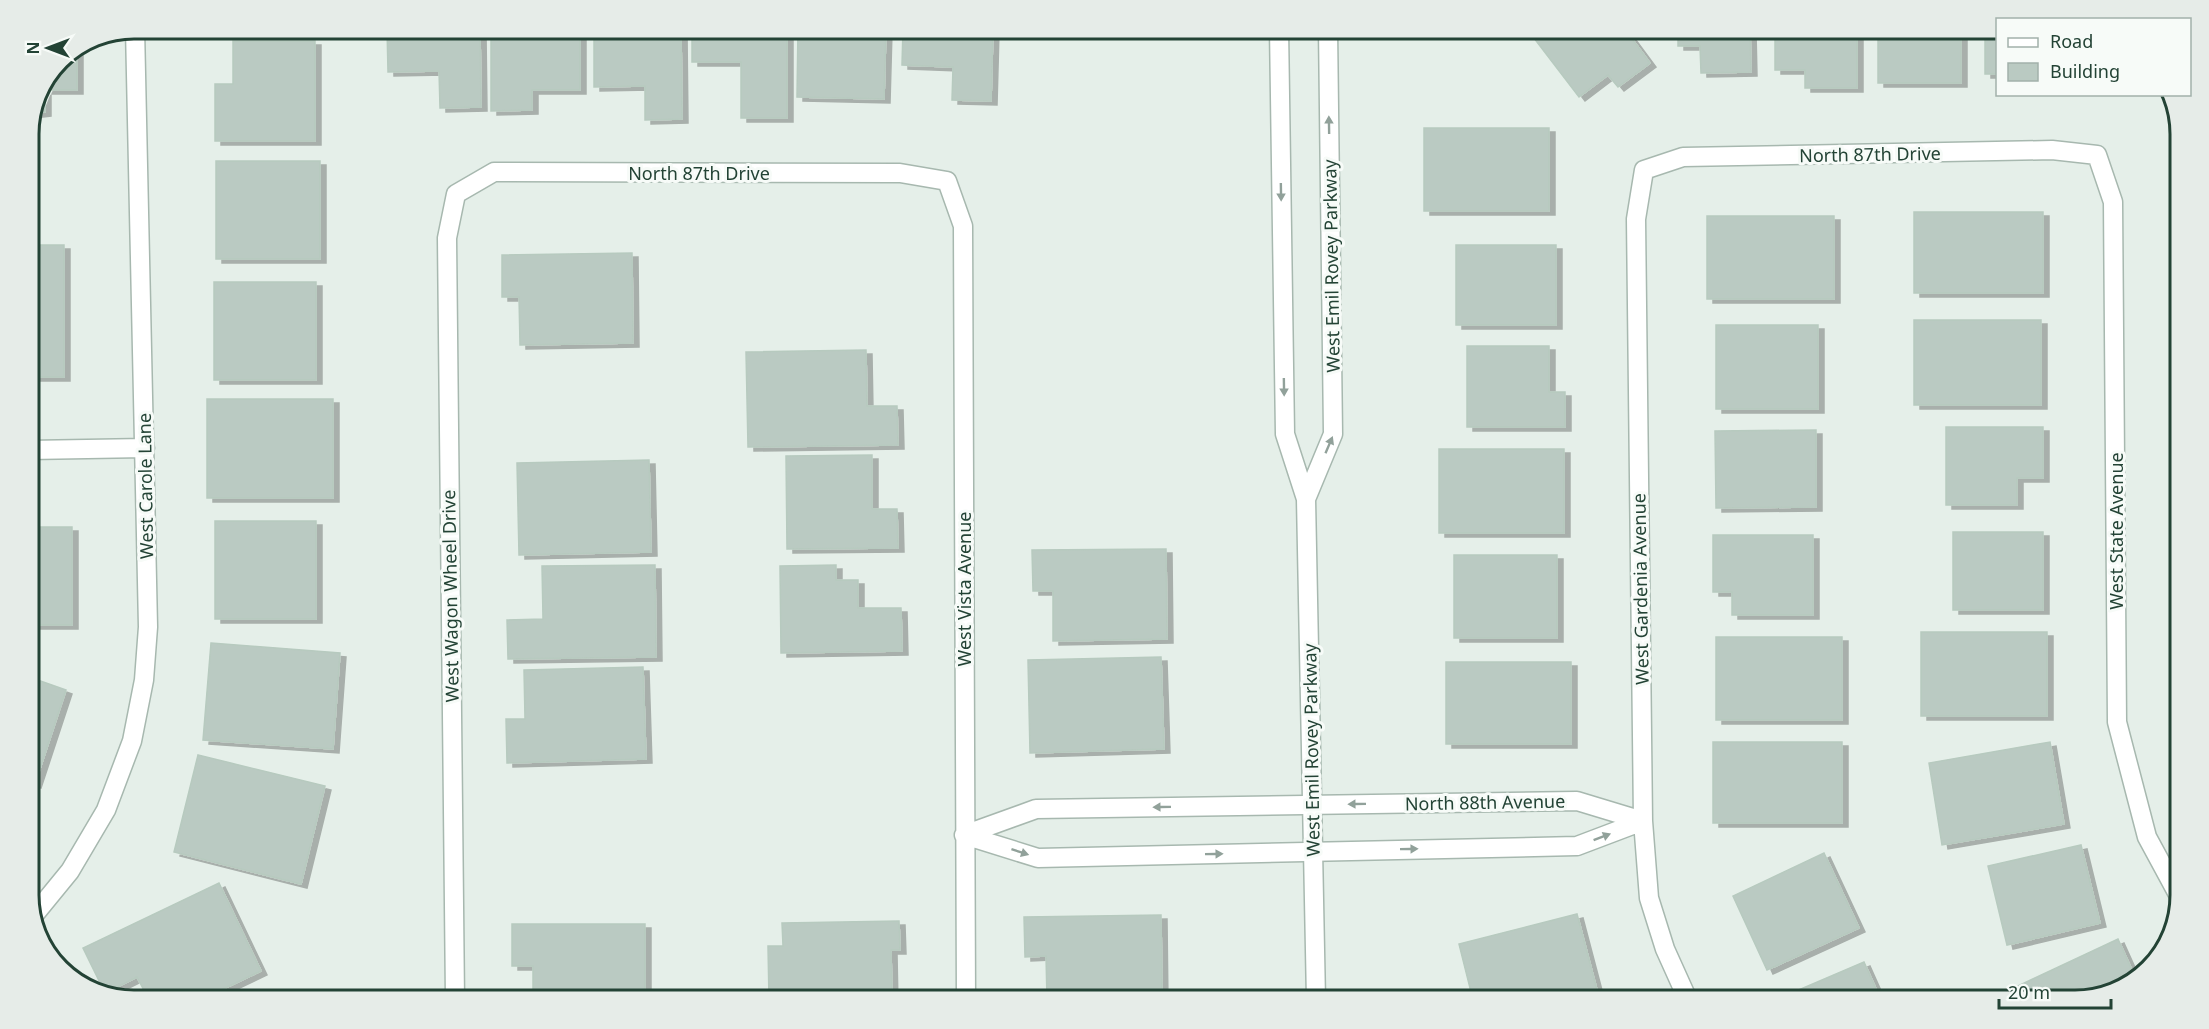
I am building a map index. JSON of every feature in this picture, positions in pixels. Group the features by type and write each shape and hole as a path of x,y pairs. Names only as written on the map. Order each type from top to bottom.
{"street":[{"name":"West Carole Lane","path":"40,908 70,871 106,810 132,741 144,680 148,627 135,39"},
{"name":"West Emil Rovey Parkway","path":"1279,39 1285,434 1306,499 1316,990"},
{"name":"West Emil Rovey Parkway","path":"1306,499 1333,434 1328,39"},
{"name":"North 87th Drive","path":"1644,170 1683,157 2052,150 2097,155"},
{"name":"West State Avenue","path":"2097,155 2113,202 2117,722 2147,837 2170,880"},
{"name":"West Gardenia Avenue","path":"1644,170 1636,219 1643,821 1649,898 1665,949 1683,990"},
{"name":"North 87th Drive","path":"456,194 494,172 900,173 947,181"},
{"name":"West Vista Avenue","path":"947,181 963,226 966,990"},
{"name":"West Wagon Wheel Drive","path":"455,990 447,238 456,194"},
{"path":"39,450 145,448"},
{"name":"North 88th Avenue","path":"964,835 1036,809 1577,801 1643,821"},
{"path":"964,835 1038,858 1577,846 1643,821"}],"building":[{"path":"387,39 480,39 481,107 440,108 439,71 388,72"},
{"path":"491,39 580,39 580,90 532,90 532,110 491,111"},
{"path":"594,39 681,39 682,119 645,120 645,86 594,87"},
{"path":"692,39 787,39 787,118 741,118 741,62 692,62"},
{"path":"798,39 886,39 884,99 797,97"},
{"path":"903,39 993,39 991,101 952,100 953,67 902,65"},
{"path":"1535,39 1632,39 1650,63 1618,87 1608,75 1579,97"},
{"path":"1678,39 1750,39 1751,72 1701,73 1700,46 1678,46"},
{"path":"1775,39 1857,39 1857,88 1805,88 1805,70 1775,70"},
{"path":"1878,39 1961,39 1961,83 1878,83"},
{"path":"1985,39 1996,39 1996,74 1985,74"},
{"path":"233,41 315,41 315,141 215,141 215,84 233,84"},
{"path":"58,78 77,78 77,90 50,90"},
{"path":"1424,128 1549,128 1549,211 1424,211"},
{"path":"216,161 320,161 320,259 216,259"},
{"path":"1914,212 2043,212 2043,293 1914,293"},
{"path":"1707,216 1834,216 1834,299 1707,299"},
{"path":"39,245 64,245 64,377 39,377"},
{"path":"1456,245 1556,245 1556,325 1456,325"},
{"path":"632,253 633,343 520,345 519,297 502,297 502,255"},
{"path":"214,282 316,282 316,380 214,380"},
{"path":"1914,320 2041,320 2041,405 1914,405"},
{"path":"1716,325 1818,325 1818,409 1716,409"},
{"path":"1467,346 1549,346 1549,392 1565,392 1565,427 1467,427"},
{"path":"866,350 867,406 897,406 898,445 748,447 746,352"},
{"path":"207,399 333,399 333,498 207,498"},
{"path":"1946,427 2043,427 2043,478 2017,478 2017,505 1946,505"},
{"path":"1816,430 1816,507 1716,508 1715,431"},
{"path":"1439,449 1564,449 1564,533 1439,533"},
{"path":"872,455 872,509 897,509 898,548 787,549 786,456"},
{"path":"649,460 651,552 519,555 517,463"},
{"path":"215,521 316,521 316,619 215,619"},
{"path":"39,527 72,527 72,625 39,625"},
{"path":"1953,532 2043,532 2043,610 1953,610"},
{"path":"1713,535 1813,535 1813,615 1732,615 1732,592 1713,592"},
{"path":"1166,549 1167,639 1053,641 1053,591 1033,591 1032,550"},
{"path":"1454,555 1557,555 1557,638 1454,638"},
{"path":"655,565 656,657 508,659 507,620 543,619 542,566"},
{"path":"836,565 836,580 858,580 858,608 901,608 902,651 781,653 780,566"},
{"path":"1921,632 2047,632 2047,716 1921,716"},
{"path":"1716,637 1842,637 1842,720 1716,720"},
{"path":"211,643 340,653 333,749 203,740"},
{"path":"1161,657 1164,749 1030,753 1028,660"},
{"path":"1446,662 1571,662 1571,744 1446,744"},
{"path":"643,667 646,759 507,763 506,719 525,719 524,670"},
{"path":"39,681 66,690 39,772"},
{"path":"1713,742 1842,742 1842,823 1713,823"},
{"path":"2050,742 2064,824 1942,845 1929,763"},
{"path":"198,755 325,786 301,884 174,852"},
{"path":"2081,845 2100,923 2007,945 1988,866"},
{"path":"1824,853 1859,928 1767,970 1733,896"},
{"path":"219,883 261,971 221,990 144,990 137,977 115,988 100,984 83,948"},
{"path":"1577,914 1597,990 1470,990 1459,944"},
{"path":"1161,915 1162,990 1047,990 1046,956 1025,957 1024,917"},
{"path":"899,921 900,950 891,950 892,990 769,990 768,946 783,946 782,923"},
{"path":"512,924 645,924 645,990 533,990 533,966 512,966"},
{"path":"2118,939 2132,971 2117,980 2093,988 2009,990"},
{"path":"1864,962 1877,990 1799,990"}]}
